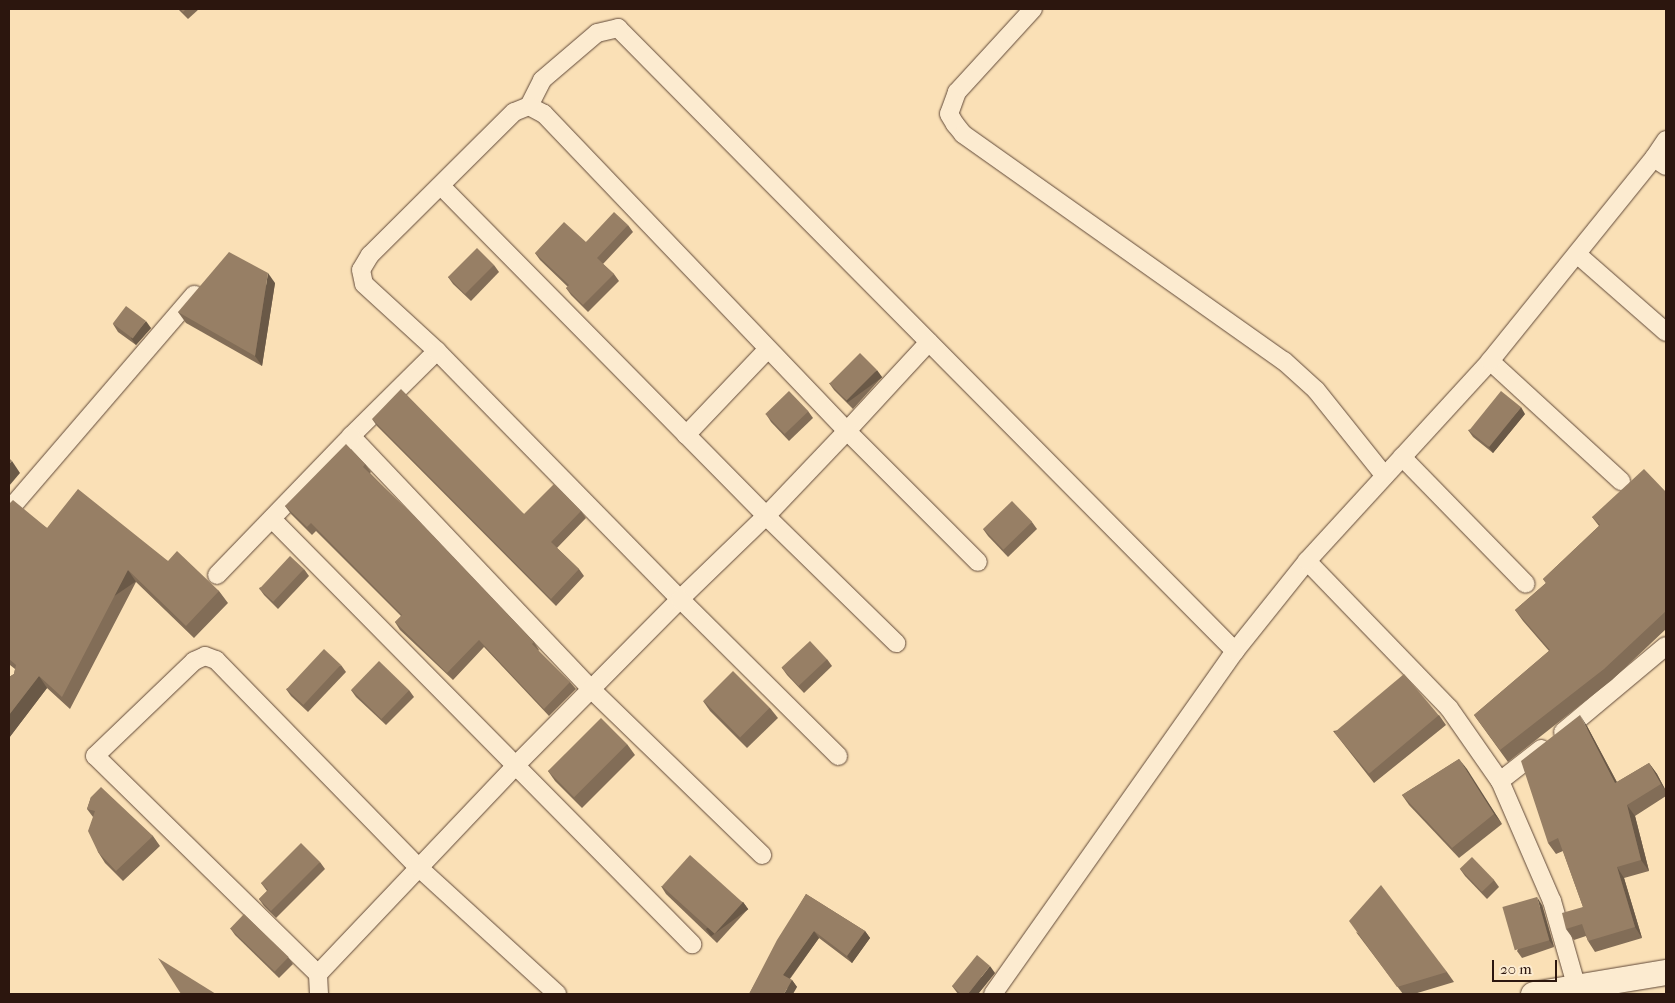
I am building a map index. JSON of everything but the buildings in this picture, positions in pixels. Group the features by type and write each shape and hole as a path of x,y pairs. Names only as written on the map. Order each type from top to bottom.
{"main road":[{"path":"1533,994 1666,972"}],"street":[{"path":"1033,9 957,92 950,105 949,114 954,124 963,134 1284,361 1316,390 1385,476"},
{"path":"838,756 680,599 437,351 364,284 361,270 370,255 514,112 529,106 542,80 597,33 618,28 1235,651"},
{"path":"529,106 544,114 767,350 978,562"},
{"path":"993,994 1235,651 1307,561 1490,361 1578,255 1660,162 1666,140"},
{"path":"441,186 766,516 896,642"},
{"path":"1578,255 1666,332"},
{"path":"9,510 206,281"},
{"path":"318,974 417,866 680,599 766,516 928,342"},
{"path":"686,435 767,350"},
{"path":"217,575 351,436 437,351"},
{"path":"1490,361 1621,482"},
{"path":"351,436 592,690 762,856"},
{"path":"1402,458 1526,584"},
{"path":"272,520 692,944"},
{"path":"1307,561 1449,708 1500,782 1552,901 1577,988"},
{"path":"1500,782 1617,690 1666,646"},
{"path":"319,994 318,974 95,756 194,661 205,656 216,660 417,866 557,994"}]}
